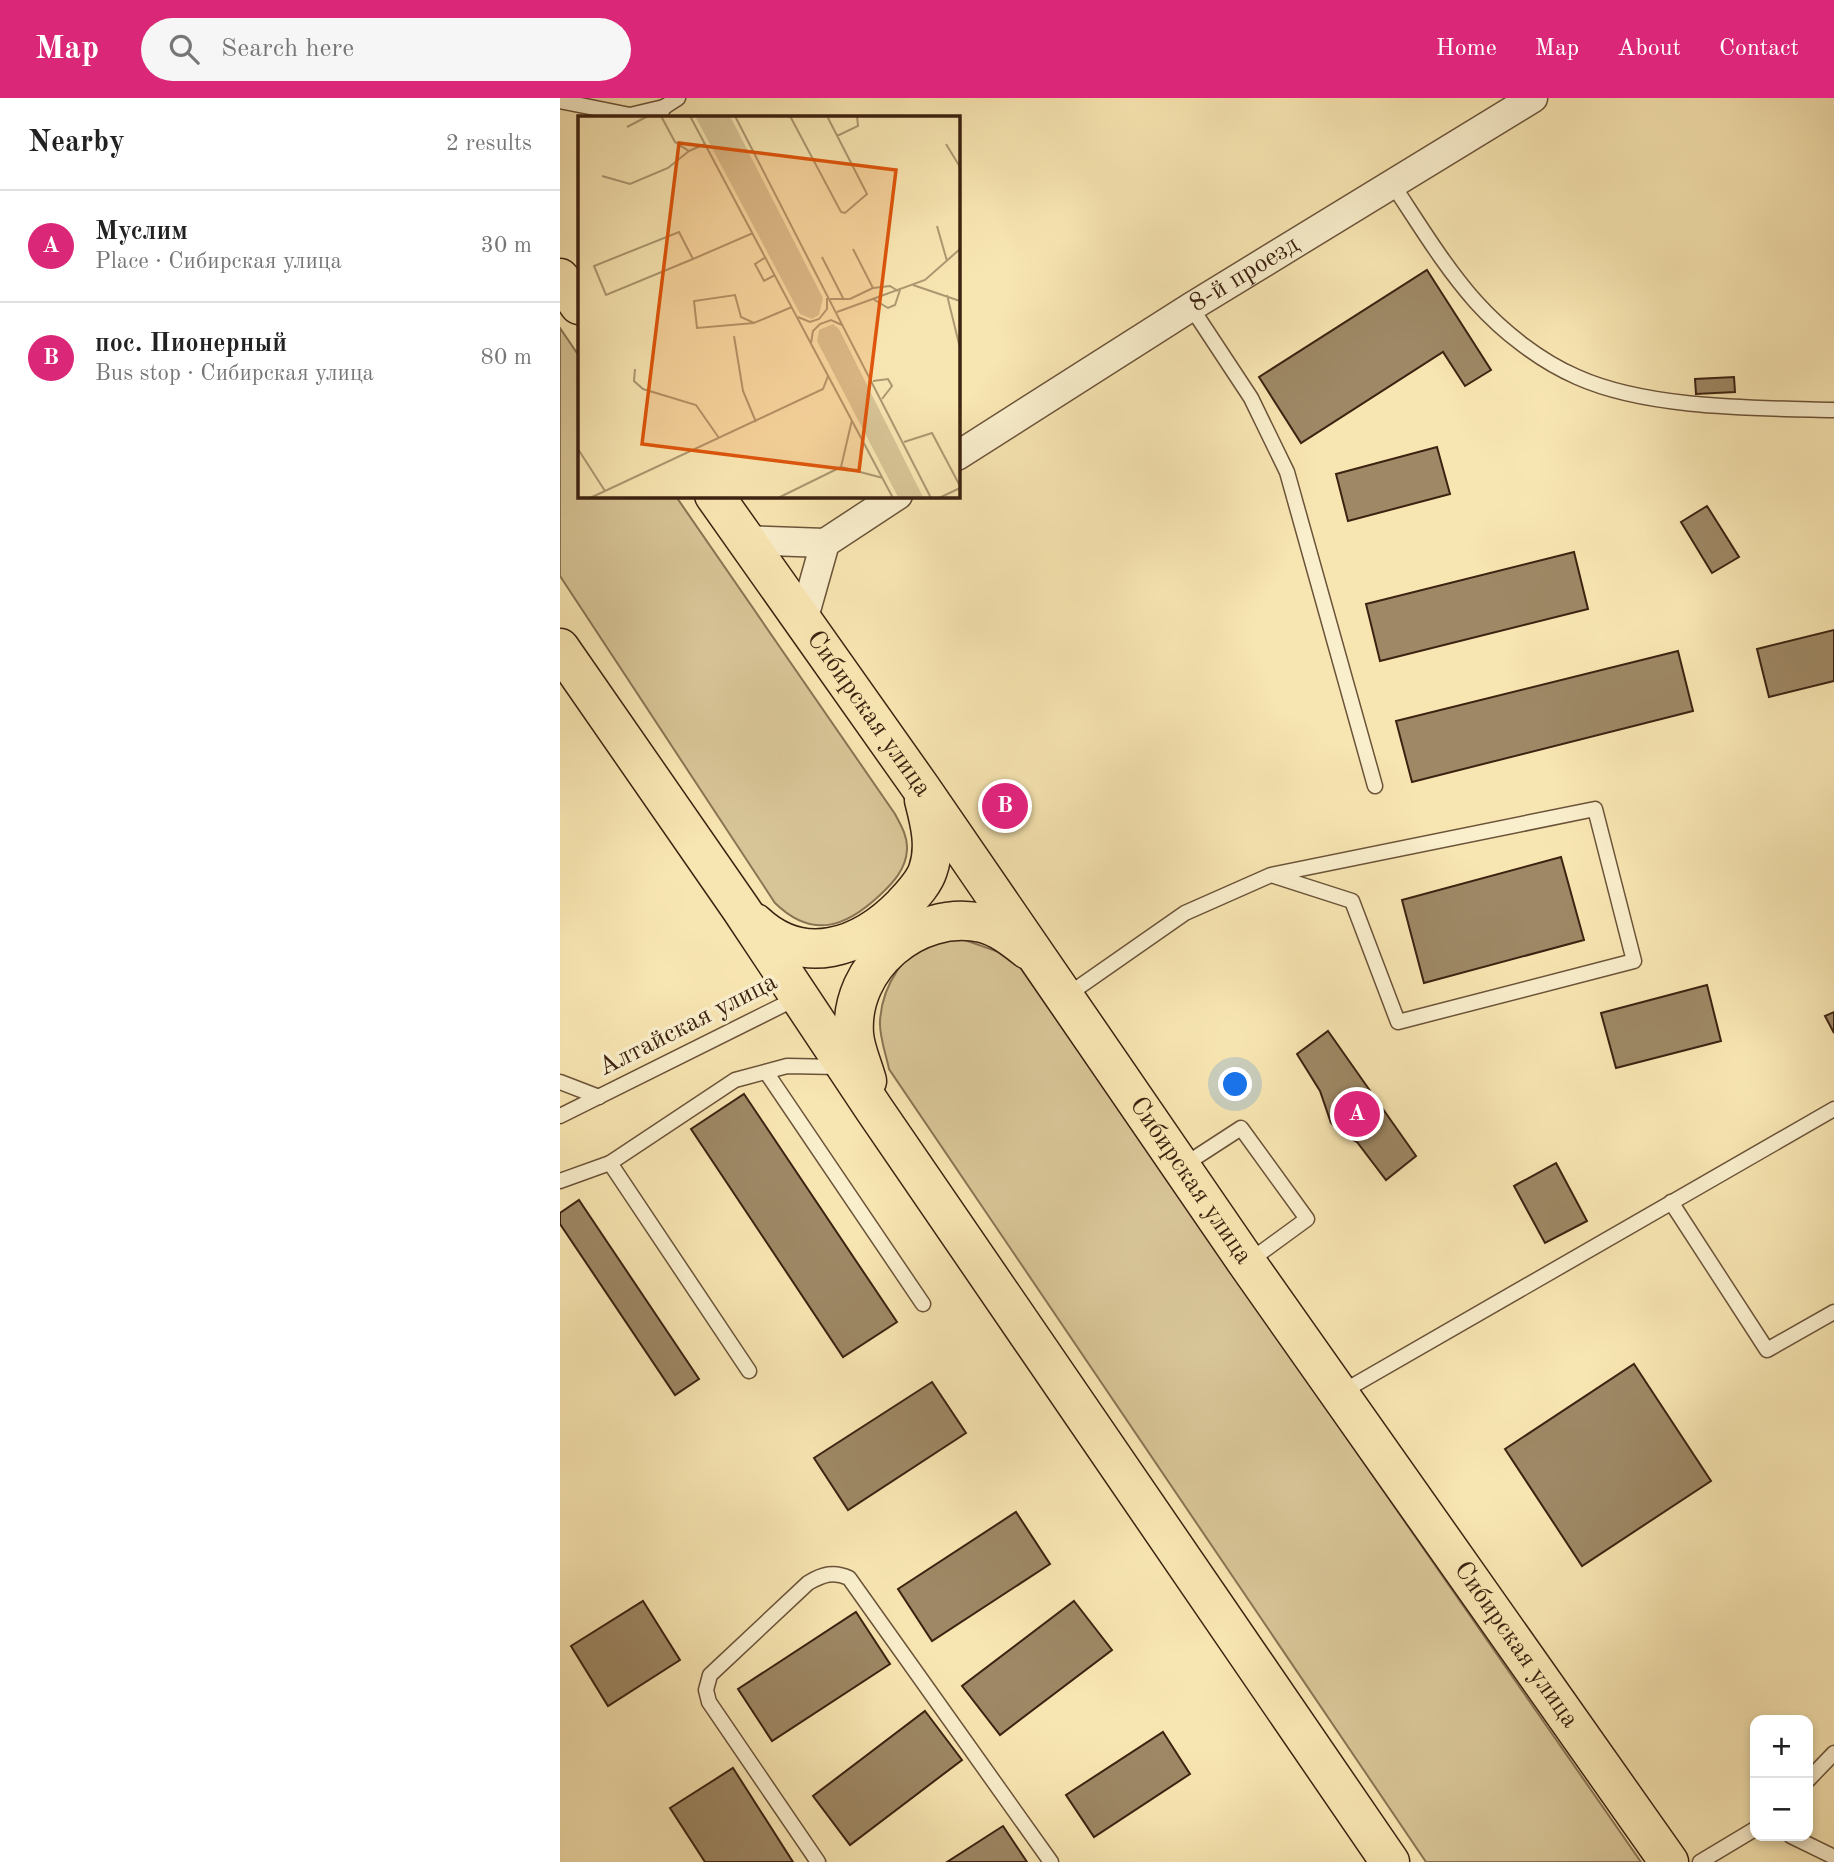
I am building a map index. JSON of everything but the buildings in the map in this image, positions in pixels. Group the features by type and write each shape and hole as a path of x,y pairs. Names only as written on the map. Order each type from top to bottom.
{"main road":[{"path":"560,278 578,304"},
{"name":"Сибирская улица","path":"715,497 921,788 1247,1263 1669,1862"},
{"path":"560,648 741,909 874,1109 1390,1862"},
{"path":"741,909 770,936 797,947 827,948 843,945 874,930 912,895 927,873 932,855 932,840 921,788"},
{"path":"874,1109 854,1035 856,1009 864,983 877,962 895,944 920,929 946,921 982,923 1004,933 1038,957"}],"street":[{"name":"8-й проезд","path":"959,455 1191,307 1533,98"},
{"path":"745,540 825,543 895,497"},
{"path":"803,621 825,543"}],"lane":[{"path":"560,101 630,115 662,112 678,98"},
{"path":"1393,185 1454,276 1478,304 1506,330 1547,361 1578,378 1669,402 1834,410"},
{"path":"1191,307 1251,398 1287,472 1375,786"},
{"path":"1065,996 1185,913 1271,875 1595,809 1634,961 1398,1022 1352,901 1271,875"},
{"name":"Алтайская улица","path":"560,1116 800,996"},
{"path":"560,1181 610,1163 735,1080 787,1066 847,1068"},
{"path":"766,1072 923,1304"},
{"path":"560,1082 599,1097"},
{"path":"1340,1393 1834,1109"},
{"path":"1181,1167 1241,1128 1307,1219 1247,1263"},
{"path":"610,1163 750,1371"},
{"path":"1671,1202 1767,1350 1834,1312"},
{"path":"818,1862 709,1702 706,1690 710,1675 808,1583 821,1575 838,1573 849,1578 1051,1862"},
{"path":"1810,1778 1834,1753"},
{"path":"1699,1862 1750,1832"},
{"path":"1801,1841 1834,1857"}],"shaded area":[{"path":"560,328 578,355 578,497 676,497 902,827 906,840 906,857 898,875 885,890 854,915 828,925 802,922 775,903 560,576"},
{"path":"962,939 1013,957 1641,1862 1426,1862 889,1069 880,1021 890,982 897,970 916,951 941,940"}],"place":[{"name":"пос. Пионерный","path":"1005,806"},
{"name":"Муслим","path":"1357,1114"}]}
